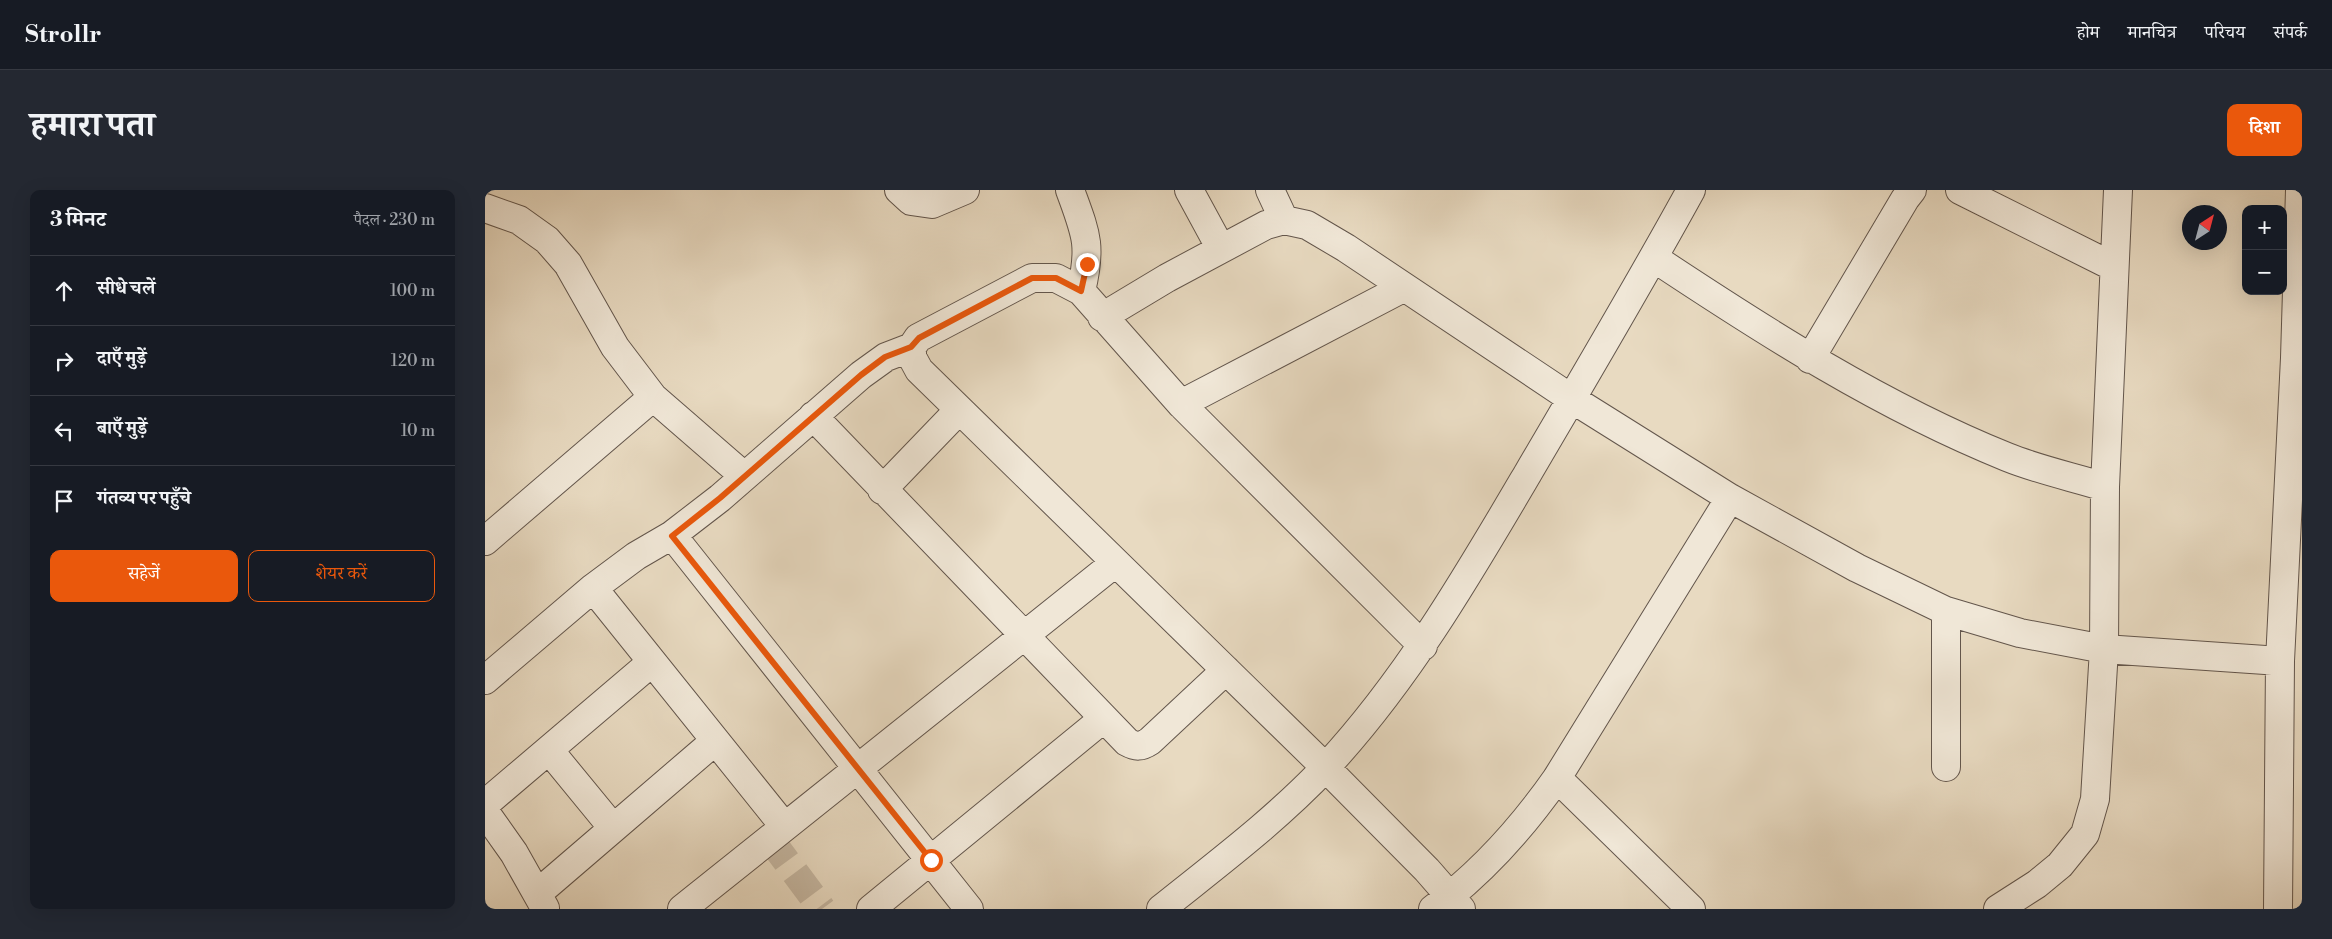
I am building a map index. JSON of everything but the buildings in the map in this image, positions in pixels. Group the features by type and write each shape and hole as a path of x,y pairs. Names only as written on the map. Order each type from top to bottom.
{"street":[{"path":"899,190 911,201 932,204 965,190"},
{"path":"1070,190 1088,244 1087,264 1081,291"},
{"path":"1189,190 1221,249"},
{"path":"1270,190 1285,220"},
{"path":"1161,909 1272,818 1325,767 1423,646 1479,557 1654,258 1691,190"},
{"path":"1810,359 1905,198 1912,190"},
{"path":"1960,190 2114,267"},
{"path":"1998,909 2037,884 2060,865 2085,834 2095,799 2104,649 2105,487 2118,190"},
{"path":"2278,909 2279,661 2295,358 2300,190"},
{"path":"485,208 519,220 547,240 568,264 615,347 653,397 744,476"},
{"path":"1102,317 1167,278 1266,225 1285,220 1307,225 1346,248 1571,399 1730,498 1857,568 1946,611 2020,633 2104,649 2279,661"},
{"path":"1654,258 1810,359 1925,422 2009,458 2105,487"},
{"path":"485,680 593,588 635,556 672,536 861,375 885,357 911,347 919,338 1032,278 1056,278 1081,291 1102,317 1181,404 1423,646"},
{"path":"1181,404 1403,288"},
{"path":"911,347 912,358 919,370 1325,767 1427,870 1448,905 1529,818 1557,778 1730,498"},
{"path":"485,541 653,397"},
{"path":"882,490 959,410"},
{"path":"813,416 1103,718 1127,742 1135,747 1143,746 1225,670"},
{"path":"672,536 969,909"},
{"path":"682,909 1115,563"},
{"path":"593,588 784,826"},
{"path":"1946,611 1946,768"},
{"path":"485,804 652,662"},
{"path":"871,909 1103,718"},
{"path":"485,812 542,901 613,828 715,740"},
{"path":"549,750 613,828"},
{"path":"1557,778 1691,909"}],"tunnel":[{"path":"770,839 822,909"}],"route":[{"path":"931,860 672,536 720,498 861,375 885,357 911,347 919,338 1032,278 1056,278 1081,291 1087,264"}]}
